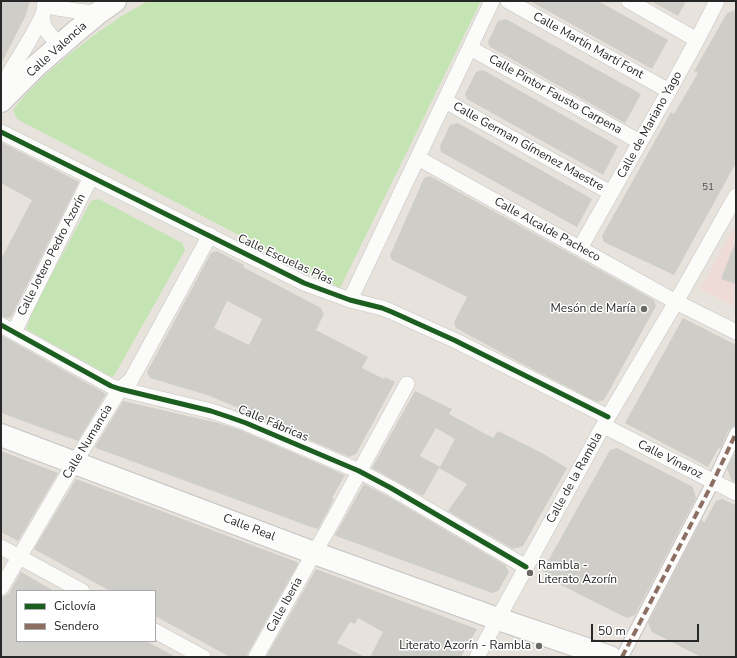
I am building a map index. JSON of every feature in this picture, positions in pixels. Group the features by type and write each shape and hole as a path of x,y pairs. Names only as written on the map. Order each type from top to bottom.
{"main road":[{"name":"Calle Valencia","path":"4,99 37,65 106,7"},
{"name":"Calle Real","path":"1,435 314,553 498,619 610,657"}],"street":[{"path":"350,300 492,1"},
{"name":"Calle Martín Martí Font","path":"508,1 669,91"},
{"path":"629,1 697,40"},
{"name":"Calle de Mariano Yago","path":"580,248 669,91 717,1"},
{"path":"44,8 77,11 106,7"},
{"path":"44,8 44,26 59,46"},
{"path":"4,99 5,84 10,72 29,41 44,8"},
{"name":"Calle Pintor Fausto Carpena","path":"470,48 640,142"},
{"name":"Calle German Gímenez Maestre","path":"445,101 612,193"},
{"name":"Calle Escuelas Pías","path":"1,132 304,283 350,300 382,308 454,340 606,422"},
{"name":"Calle Alcalde Pacheco","path":"418,158 676,302 736,332"},
{"name":"Calle Jotero Pedro Azorín","path":"7,328 91,177"},
{"name":"Calle de la Rambla","path":"477,657 606,422 736,196"},
{"name":"Calle Numancia","path":"1,588 120,389 131,380 210,235"},
{"name":"Calle Fábricas","path":"7,328 111,386 211,411 229,417 358,471 391,488 526,567"},
{"name":"Calle Iberia","path":"256,657 326,533 358,471 407,384"},
{"name":"Calle Vinaroz","path":"606,422 713,482 736,493"},
{"path":"622,657 713,482 736,433"},
{"path":"1,547 80,590"},
{"path":"156,632 204,657"}],"shaded area":[{"path":"736,224 736,307 700,289"}],"green space":[{"path":"148,1 481,1 340,288 17,119 13,110 25,95 45,75 97,33"},
{"path":"99,199 182,243 185,250 114,376 112,377 26,329 37,302 91,201"}],"building":[{"path":"1,1 30,1 25,17 1,64"},
{"path":"530,1 598,1 668,40 652,69"},
{"path":"651,1 686,1 678,16"},
{"path":"736,10 736,163 674,275 604,242 602,236 671,112 674,114 698,73 694,71 727,13"},
{"path":"506,19 641,94 625,123 490,47 488,42 498,21"},
{"path":"483,70 618,146 603,175 467,99 465,94 476,72"},
{"path":"458,123 592,199 577,227 441,152 440,146 450,125"},
{"path":"1,142 79,182 11,317 7,318 1,316 1,259 32,200 1,183"},
{"path":"430,176 654,300 656,306 604,400 597,402 456,328 454,322 467,297 392,260 390,255 424,178"},
{"path":"736,243 736,284 721,279"},
{"path":"217,251 244,265 243,267 321,308 324,314 316,330 368,357 362,368 384,379 385,377 395,382 356,454 349,457 293,433 293,430 207,395 150,378 147,372 211,253","holes":["227,301 262,319 249,345 214,328"]},
{"path":"683,318 736,345 736,426 729,429 720,450 719,447 708,467 625,423"},
{"path":"1,335 106,394 78,441 1,413"},
{"path":"415,391 452,409 449,414 493,438 498,431 540,452 567,468 523,546 513,549 448,511 467,484 439,468 423,496 372,468","holes":["436,428 455,439 440,467 420,456"]},
{"path":"123,401 218,423 243,431 345,475 332,498 334,499 318,529 311,527 96,448 95,447"},
{"path":"617,448 693,487 696,498 635,615 627,618 545,577 543,570 610,450"},
{"path":"1,451 58,473 18,541 1,532"},
{"path":"736,451 736,483 732,481 727,469"},
{"path":"76,479 297,562 298,564 247,657 230,657 156,617 156,590 108,590 34,549"},
{"path":"364,484 505,565 509,572 498,591 492,593 336,536 335,535"},
{"path":"722,499 736,505 736,657 701,657 652,632 648,623 702,519 704,523 716,501"},
{"path":"316,569 477,629 461,657 370,657 383,632 358,618 355,624 350,622 337,643 365,657 266,657"},
{"path":"21,572 52,590 16,590 16,642 148,642 176,657 1,657 1,597 9,593"}],"marked path":[{"path":"622,657 713,482 736,433"}],"cycle path":[{"path":"1,132 304,283 350,300 392,312 454,340 608,417"},
{"path":"1,325 111,386 211,411 229,417 359,471 391,488 526,567"}],"place":[{"name":"Mesón de María","path":"644,309"},
{"name":"Rambla - Literato Azorín","path":"530,573"},
{"name":"Literato Azorín - Rambla","path":"539,646"}]}
